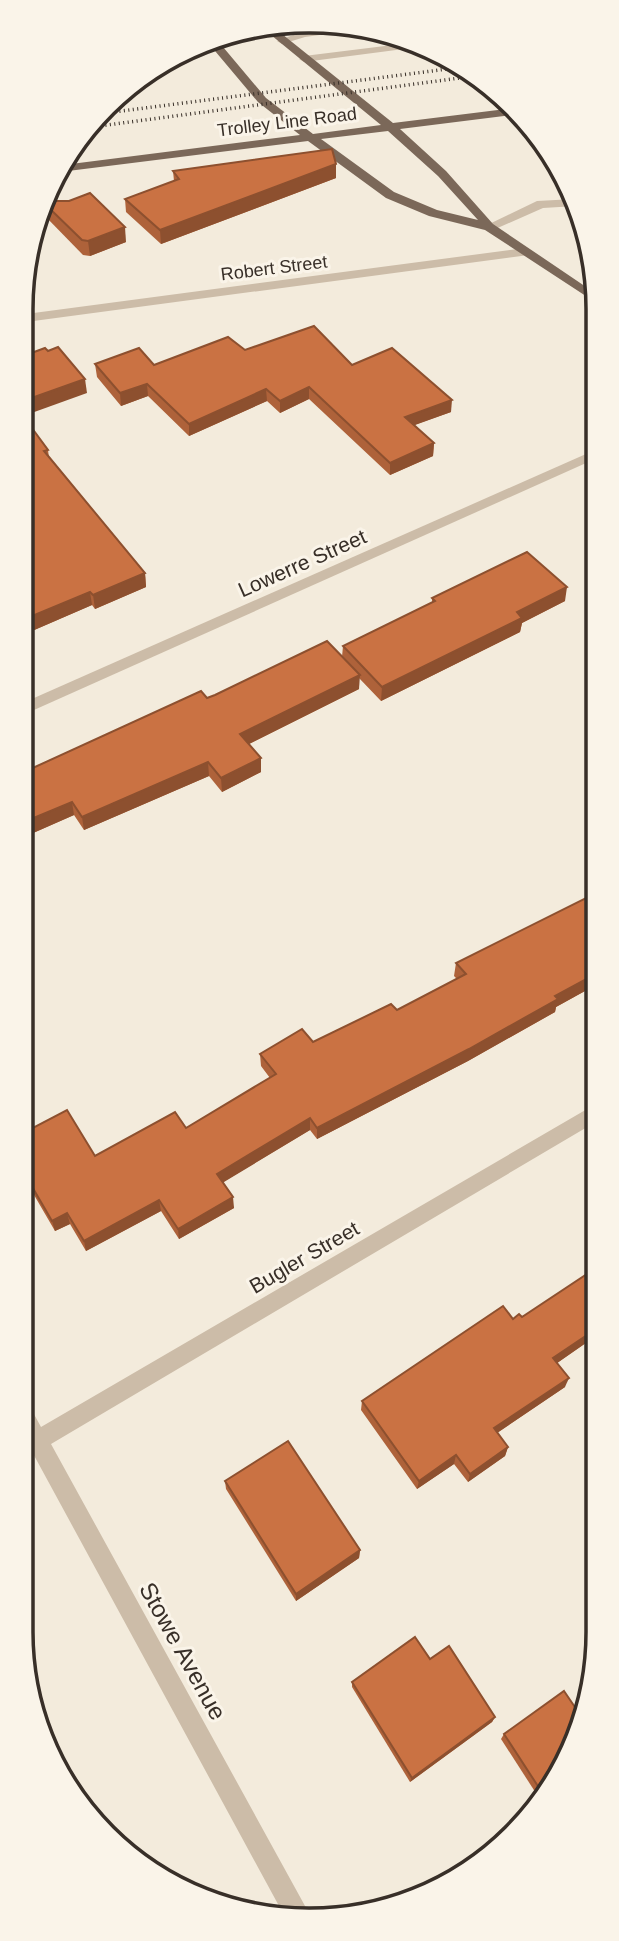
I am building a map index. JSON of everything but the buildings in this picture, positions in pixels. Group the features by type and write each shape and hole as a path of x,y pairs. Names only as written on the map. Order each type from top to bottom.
{"main road":[{"path":"276,36 388,127 469,199 489,228"},
{"path":"219,49 262,100 390,195 433,213 489,228 585,291"},
{"name":"Trolley Line Road","path":"72,168 504,113"}],"street":[{"path":"282,41 312,33"},
{"path":"304,59 396,47"},
{"path":"489,228 541,204 564,203"},
{"name":"Robert Street","path":"33,317 526,252"},
{"name":"Lowerre Street","path":"33,704 586,458"},
{"name":"Bugler Street","path":"37,1441 586,1119"},
{"name":"Stowe Avenue","path":"33,1433 293,1907"}],"railway":[{"path":"117,112 446,69"},
{"path":"103,125 460,78"}]}
